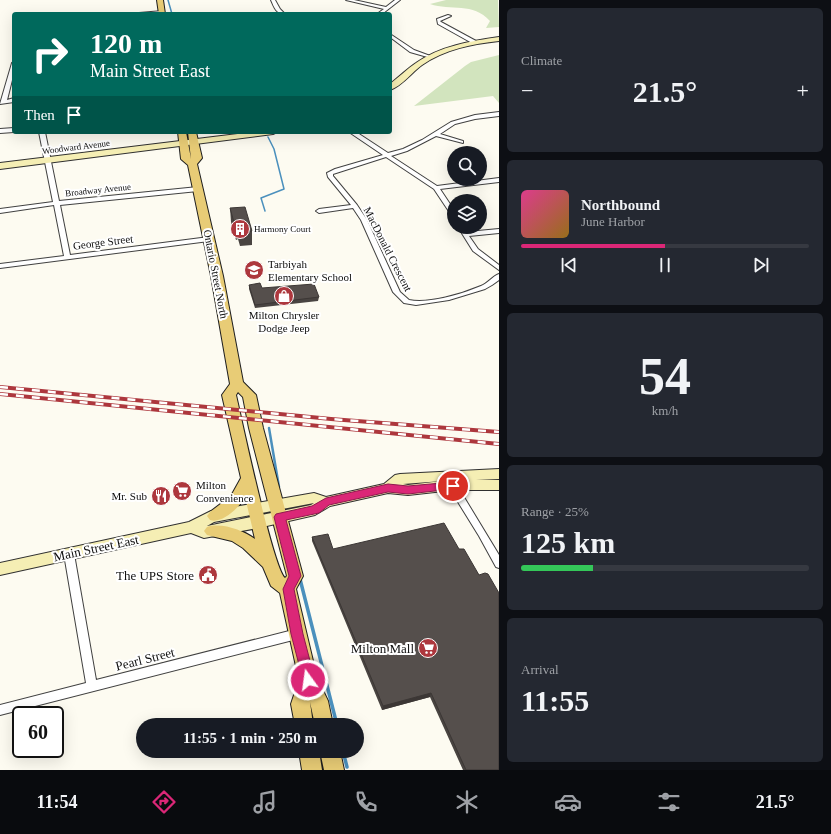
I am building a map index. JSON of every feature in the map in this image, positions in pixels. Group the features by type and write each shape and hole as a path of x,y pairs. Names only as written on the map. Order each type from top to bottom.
{"main road":[{"path":"160,0 162,12"},
{"name":"Ontario Street North","path":"182,134 186,159 192,164 209,239 237,384"},
{"name":"Ontario Street North","path":"192,134 197,158 192,164"},
{"path":"288,589 277,581 271,568 256,515 229,395 237,384 249,395 256,428 295,576 288,589 297,634 308,680 319,701 323,718"},
{"path":"248,478 236,500 214,524 243,538 254,546 271,568"},
{"path":"303,718 300,704 308,680"},
{"path":"310,758 312,770"},
{"path":"331,758 334,770"}],"street":[{"path":"273,0 280,12"},
{"path":"348,0 386,8"},
{"path":"381,12 398,0"},
{"path":"450,16 438,20 474,42"},
{"path":"392,86 431,57 474,42 499,39"},
{"path":"393,40 412,50 431,57"},
{"path":"12,70 2,102 12,100"},
{"path":"387,154 405,150 453,123 499,114"},
{"path":"0,131 12,130"},
{"path":"42,134 67,256"},
{"name":"Woodward Avenue","path":"0,166 257,134"},
{"path":"355,134 436,188 447,204"},
{"path":"435,134 461,142"},
{"name":"MacDonald Crescent","path":"387,154 330,173 330,176 355,206 364,220 401,298 407,302 417,303 457,296 491,284 499,276"},
{"path":"436,188 499,180"},
{"name":"Broadway Avenue","path":"0,211 57,203 198,189"},
{"path":"319,211 355,206"},
{"path":"487,232 499,231"},
{"path":"466,234 475,250 499,268"},
{"name":"George Street","path":"0,266 67,256 209,239"},
{"name":"Main Street East","path":"0,569 192,528 204,532 214,524 256,515 278,511 315,510 326,502 388,488 408,490 450,480 499,474"},
{"path":"450,480 499,564"},
{"name":"Main Street East","path":"450,480 499,485"},
{"path":"69,554 92,687"},
{"name":"Pearl Street","path":"0,710 297,634"}],"green space":[{"path":"446,0 498,0 499,27 486,28 490,21 476,11 430,4"},
{"path":"499,55 499,103 493,96 414,106 471,62"}],"building":[{"path":"245,207 252,231 240,232 238,225 235,226 230,208"},
{"name":"Milton Chrysler Dodge Jeep","path":"260,283 262,288 314,284 319,297 255,305 249,285"},
{"name":"Milton Mall","path":"444,523 459,549 464,549 479,575 485,573 488,574 499,593 499,770 466,770 431,693 383,706 312,537 328,534 333,549"}],"waterway":[{"path":"168,0 171,12"},
{"path":"265,211 261,198 284,189 274,149 268,137"},
{"path":"269,428 279,487"},
{"path":"300,579 335,718"},
{"path":"345,758 347,767"}],"railway":[{"path":"0,387 331,419 499,432"},
{"path":"0,394 499,444"}],"place":[{"name":"Harmony Court","path":"240,229"},
{"name":"Tarbiyah Elementary School","path":"254,270"},
{"name":"Milton Chrysler Dodge Jeep","path":"284,296"},
{"name":"Milton Convenience","path":"182,491"},
{"name":"Mr. Sub","path":"161,496"},
{"name":"The UPS Store","path":"208,575"},
{"name":"Milton Mall","path":"428,648"}],"route":[{"path":"308,680 288,589 295,576 280,517 315,510 326,502 388,488 408,490 453,486"}]}
